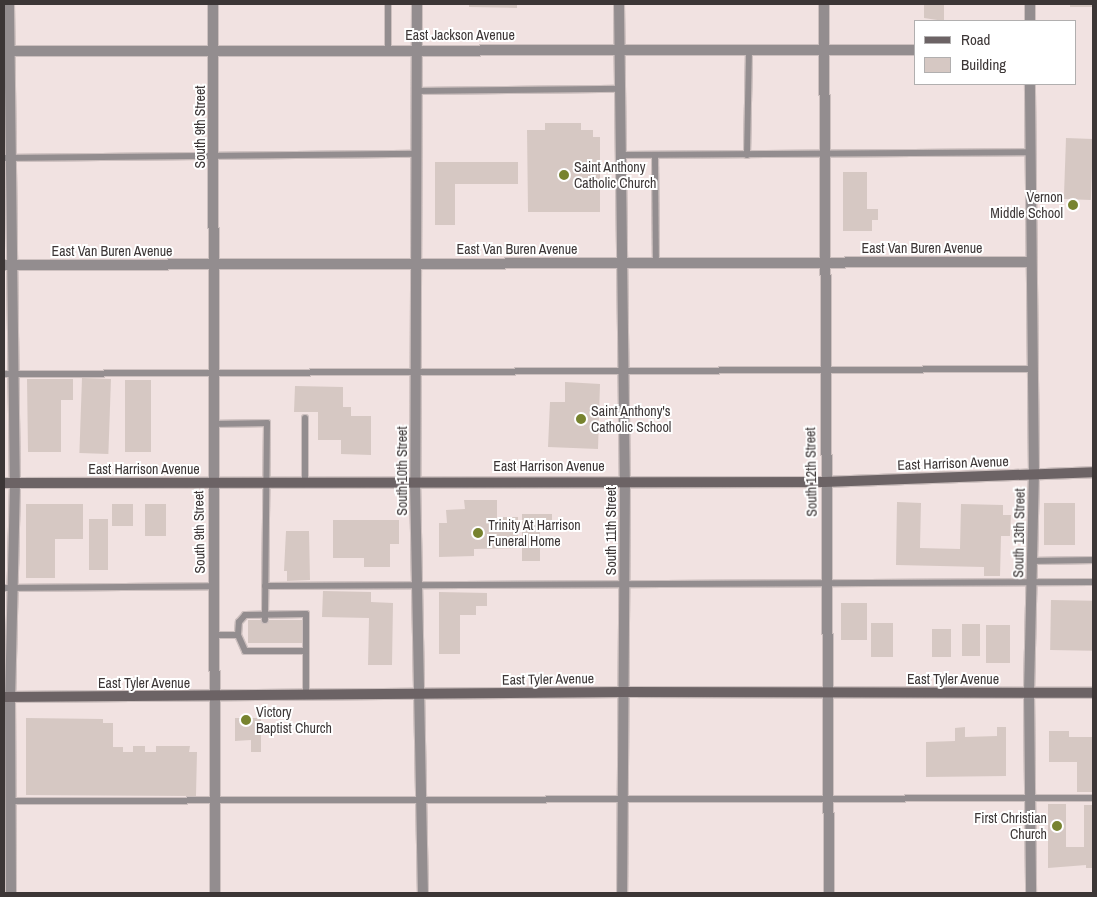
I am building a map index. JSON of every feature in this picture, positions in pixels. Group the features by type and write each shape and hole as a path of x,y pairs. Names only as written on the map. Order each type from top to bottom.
{"main road":[{"name":"East Harrison Avenue","path":"4,483 212,483 415,480 824,482 1093,472"},
{"name":"East Tyler Avenue","path":"7,697 215,697 624,692 1093,693"}],"street":[{"path":"9,4 6,51 9,374 15,483 8,588 7,697 11,893"},
{"name":"South 9th Street","path":"213,4 214,264 212,483 215,893"},
{"name":"South 10th Street","path":"417,4 415,480 423,893"},
{"name":"South 11th Street","path":"619,4 620,263 625,480 622,893"},
{"name":"South 12th Street","path":"824,4 824,482 829,693 829,893"},
{"path":"1030,4 1030,20"},
{"name":"East Jackson Avenue","path":"6,51 619,48 914,50"},
{"name":"South 13th Street","path":"1030,85 1034,474 1029,692 1031,893"},
{"name":"East Van Buren Avenue","path":"8,265 1031,262"}],"lane":[{"path":"388,4 388,49"},
{"path":"747,155 749,49"},
{"path":"417,91 620,88"},
{"path":"620,155 1030,152"},
{"path":"7,158 417,154"},
{"path":"654,155 656,263"},
{"path":"9,374 1032,369"},
{"path":"305,418 305,482"},
{"path":"213,424 267,423 265,618"},
{"path":"1032,560 1093,560"},
{"path":"265,586 1093,582"},
{"path":"8,588 213,586"},
{"path":"306,651 286,647 265,647 245,651 238,635 239,622 245,615 265,618 306,614 306,651 306,696"},
{"path":"214,635 238,635"},
{"path":"10,801 1093,798"}],"building":[{"path":"469,4 517,4 517,8 469,7"},
{"path":"924,4 944,4 944,20 924,18"},
{"path":"1070,4 1093,4 1093,7 1070,7"},
{"name":"Saint Anthony Catholic Church","path":"545,123 581,123 581,130 593,130 593,137 600,137 600,212 528,212 527,130 545,130"},
{"path":"1066,138 1093,139 1091,200 1064,199"},
{"path":"435,162 518,162 518,184 455,184 455,225 435,225"},
{"path":"843,172 867,172 867,209 878,209 878,220 872,220 872,231 843,231"},
{"path":"82,378 111,379 108,454 79,453"},
{"path":"27,379 73,379 73,400 61,400 61,452 28,452"},
{"path":"125,380 151,380 151,452 125,452"},
{"path":"565,382 600,384 598,449 548,447 550,402 565,402"},
{"path":"295,386 343,387 343,407 351,407 351,416 371,416 371,455 341,454 341,440 318,440 318,412 294,412"},
{"path":"464,500 497,500 497,526 503,525 503,517 518,517 518,548 474,549 474,556 439,557 439,523 447,523 446,510 465,509"},
{"path":"897,502 921,503 920,548 960,549 961,504 1003,505 1003,515 1011,515 1010,536 1001,536 1000,576 984,576 984,567 896,565"},
{"path":"1044,503 1075,503 1075,545 1044,545"},
{"path":"26,504 83,504 83,539 55,539 55,578 26,578"},
{"path":"112,504 133,504 133,526 112,526"},
{"path":"145,504 166,504 166,536 145,536"},
{"path":"522,514 552,514 552,528 540,528 540,561 522,561"},
{"path":"89,519 108,519 108,570 89,570"},
{"path":"333,520 399,520 399,544 390,544 390,567 364,567 364,558 333,558"},
{"path":"286,531 309,531 310,580 287,581 287,571 284,571"},
{"path":"323,591 371,592 371,602 393,603 392,665 368,665 369,618 322,617"},
{"path":"439,592 487,593 487,606 476,606 476,615 460,615 460,654 439,654"},
{"path":"1051,600 1093,601 1092,651 1050,650"},
{"path":"841,603 867,603 867,640 841,640"},
{"path":"248,620 303,620 303,643 248,643"},
{"path":"871,623 893,623 893,657 871,657"},
{"path":"962,624 980,624 980,656 962,656"},
{"path":"986,625 1010,625 1010,663 986,663"},
{"path":"932,629 951,629 951,657 932,657"},
{"path":"26,718 103,719 103,723 113,723 113,747 123,747 123,752 133,752 133,746 145,746 145,752 156,752 156,746 190,746 189,752 197,752 196,796 26,795"},
{"path":"235,718 261,718 261,752 251,752 251,740 235,741"},
{"path":"965,727 965,737 997,736 997,727 1006,727 1006,776 926,777 926,742 955,741 955,728"},
{"name":"First Christian Church","path":"1049,731 1069,731 1069,737 1093,737 1093,792 1077,792 1077,762 1049,762"},
{"name":"First Christian Church","path":"1048,804 1066,804 1066,847 1084,847 1084,805 1093,805 1093,868 1086,868 1086,865 1048,868"}],"place":[{"name":"Saint Anthony Catholic Church","path":"564,175"},
{"name":"Vernon Middle School","path":"1073,205"},
{"name":"Saint Anthony's Catholic School","path":"581,419"},
{"name":"Trinity At Harrison Funeral Home","path":"478,533"},
{"name":"Victory Baptist Church","path":"246,720"},
{"name":"First Christian Church","path":"1057,826"}]}
